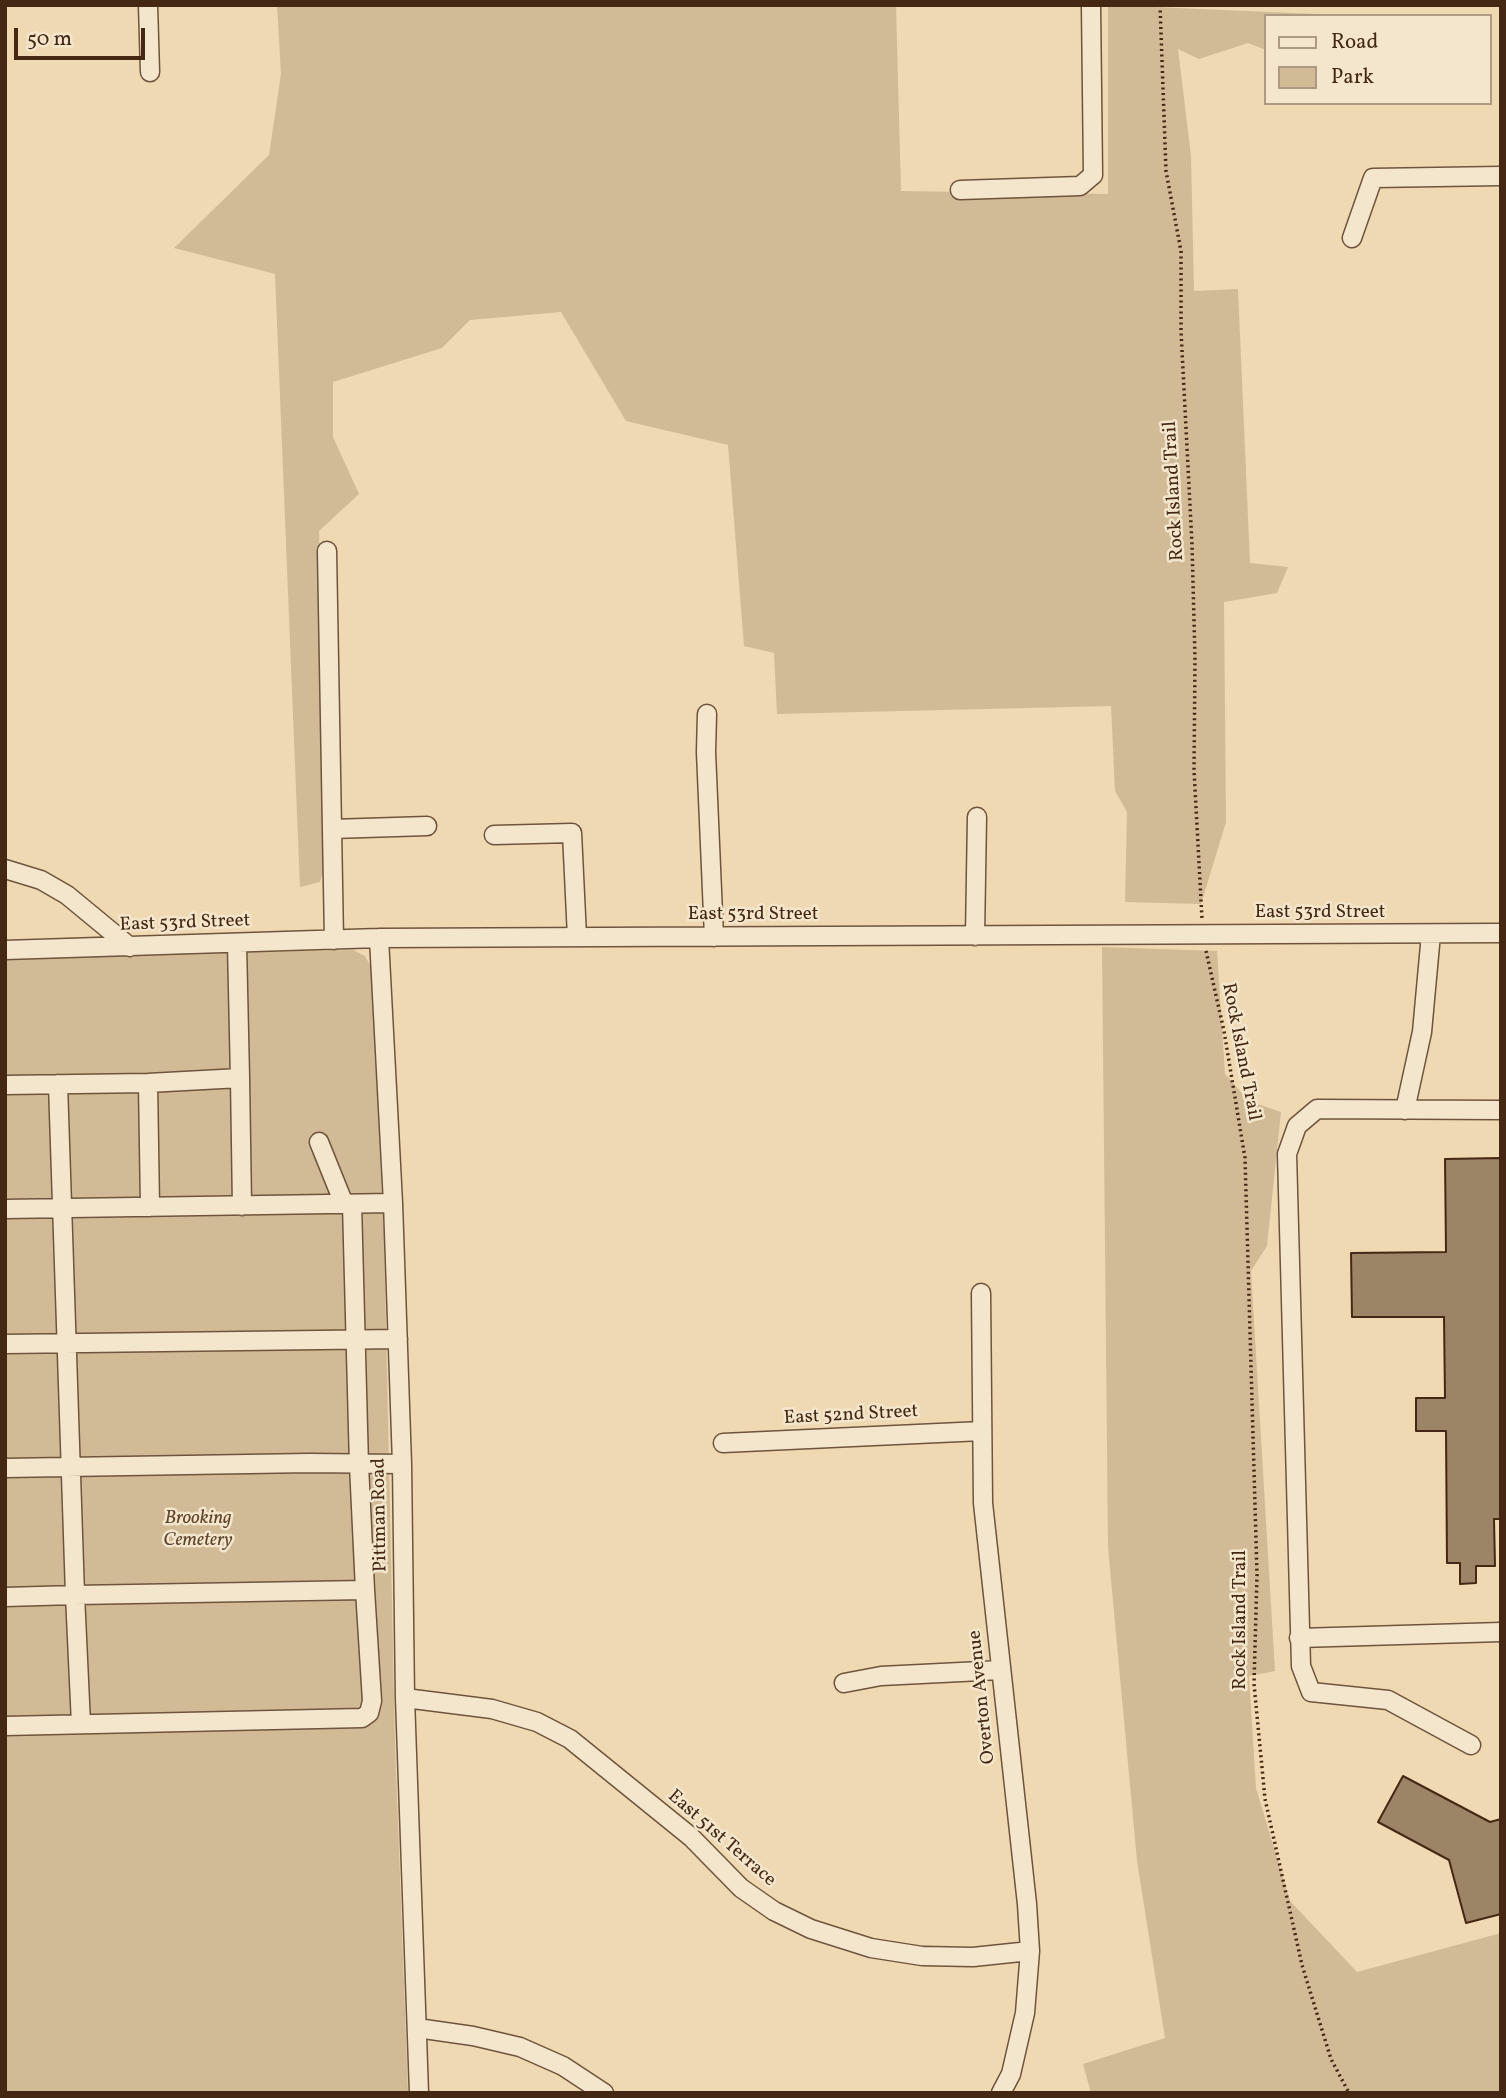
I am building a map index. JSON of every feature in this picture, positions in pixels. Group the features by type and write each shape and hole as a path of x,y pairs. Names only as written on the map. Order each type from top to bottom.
{"street":[{"path":"148,5 150,72"},
{"path":"960,190 1080,186 1093,175 1091,5"},
{"path":"1352,238 1373,178 1501,176"},
{"path":"327,551 334,940"},
{"path":"707,714 714,937"},
{"path":"975,936 976,817"},
{"path":"332,829 427,826"},
{"path":"495,835 572,834 577,937"},
{"path":"5,869 41,880 67,895 130,947"},
{"name":"East 53rd Street","path":"5,950 379,938 1501,933"},
{"path":"1405,1110 1422,1032 1431,934"},
{"name":"Pittman Road","path":"379,938 398,1339 405,1698 419,2093"},
{"path":"237,944 243,1206"},
{"path":"5,1085 148,1083 240,1078"},
{"path":"148,1083 150,1207"},
{"path":"58,1084 69,1467 81,1724"},
{"path":"1471,1745 1388,1700 1311,1692 1301,1666 1287,1154 1297,1126 1317,1109 1501,1111"},
{"path":"5,1726 362,1718 369,1713 372,1701 359,1465 357,1340 348,1204 320,1142"},
{"path":"5,1209 393,1203"},
{"name":"Overton Avenue","path":"981,1293 983,1503 1030,1951 1025,2013 1011,2074 1001,2093"},
{"path":"5,1344 398,1339"},
{"name":"East 52nd Street","path":"723,1443 982,1431"},
{"path":"5,1468 402,1464"},
{"path":"5,1597 365,1590"},
{"path":"1299,1637 1501,1632"},
{"path":"844,1684 881,1676 1001,1670"},
{"name":"East 51st Terrace","path":"405,1698 492,1709 537,1722 570,1739 691,1837 741,1888 774,1911 811,1929 871,1948 922,1956 974,1957 1030,1951"},
{"path":"417,2028 473,2036 520,2047 563,2066 604,2093"}],"path":[{"name":"Rock Island Trail","path":"1160,5 1166,170 1181,251 1181,331 1192,570 1194,770 1202,935 1224,1031 1245,1158 1256,1562 1254,1684 1265,1799 1302,1965 1331,2059 1349,2093"}],"green space":[{"path":"277,5 896,5 901,191 1108,194 1108,5 1316,14 1264,14 1264,49 1248,43 1199,59 1178,49 1191,156 1194,291 1238,289 1250,563 1288,567 1277,593 1224,602 1226,822 1201,904 1125,902 1127,812 1115,791 1111,706 777,714 774,653 744,646 728,445 626,421 561,312 470,320 442,348 333,382 333,437 359,494 319,531 328,853 320,882 300,887 275,274 174,248 269,155 281,74"},
{"path":"1102,947 1217,951 1225,1074 1249,1101 1281,1112 1267,1246 1251,1271 1275,1671 1249,1676 1256,1788 1290,1901 1357,1972 1501,1933 1501,2093 1091,2093 1083,2064 1165,2038 1137,1861 1108,1547"},
{"name":"Brooking Cemetery","path":"353,950 365,956 371,967 384,1232 395,1742 408,2093 5,2093 5,957"}],"building":[{"path":"1501,1158 1501,1519 1494,1519 1495,1566 1476,1566 1476,1583 1460,1584 1460,1563 1447,1563 1446,1431 1416,1431 1416,1398 1445,1398 1444,1317 1352,1317 1351,1253 1446,1252 1445,1159"},
{"path":"1403,1776 1490,1822 1501,1819 1501,1914 1466,1923 1449,1860 1378,1822"}]}
